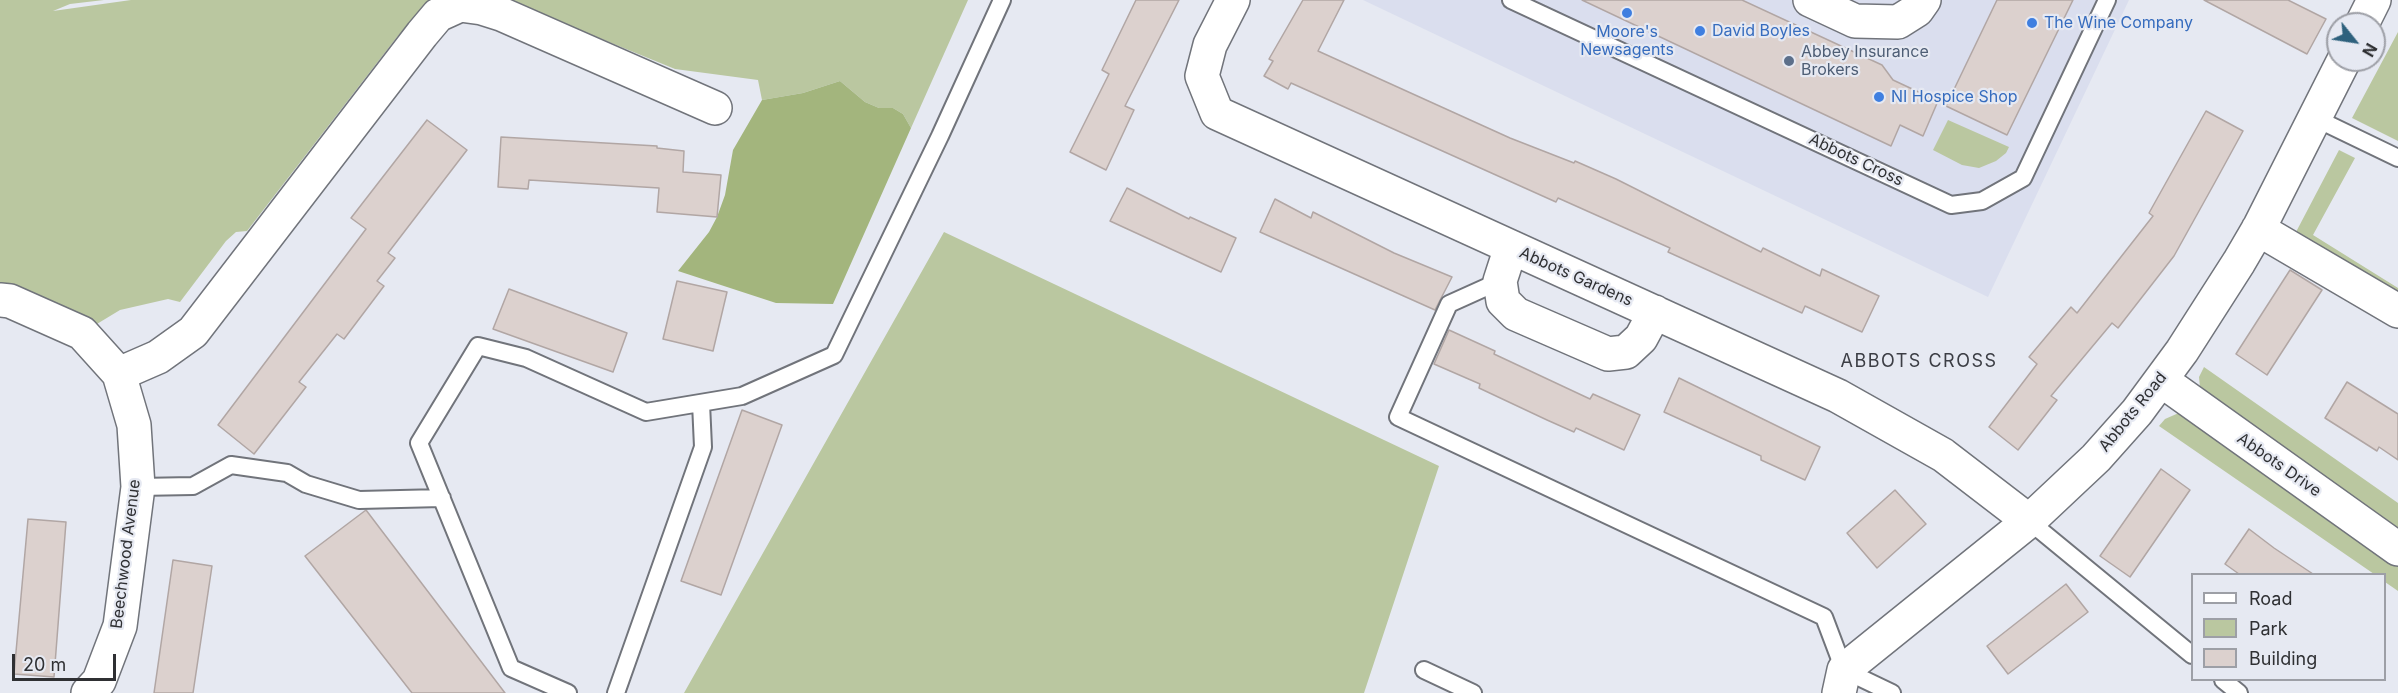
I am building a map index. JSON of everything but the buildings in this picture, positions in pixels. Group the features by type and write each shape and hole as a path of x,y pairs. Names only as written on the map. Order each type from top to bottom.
{"street":[{"name":"Abbots Gardens","path":"1233,0 1210,45 1202,76 1217,113 1838,396 1942,455 2029,521"},
{"path":"1810,0 1855,21 1898,22 1917,10 1924,0"},
{"path":"119,374 158,357 193,332 422,34 438,15 460,5 501,14 715,108"},
{"name":"Abbots Road","path":"1842,682 2029,521 2096,458 2137,412 2233,272 2258,229 2338,72"},
{"path":"2258,229 2398,311"},
{"path":"1511,247 1500,280 1503,301 1516,314 1608,354 1626,352 1641,338 1655,312"},
{"name":"Beechwood Avenue","path":"0,300 10,301 82,333 119,374 134,426 138,488 120,626 99,681 88,693"},
{"name":"Abbots Drive","path":"2161,380 2398,549"}],"lane":[{"path":"568,693 511,668 420,442 478,346 526,358 646,412 742,396 834,355 935,147 1002,0"},
{"name":"Abbots Cross","path":"1511,0 1951,205 1982,201 2023,178 2107,0"},
{"path":"2315,118 2398,158"},
{"path":"1500,280 1449,304 1398,417 1824,617 1842,682 1892,693"},
{"path":"616,693 703,447 701,403"},
{"path":"138,488 193,486 231,465 287,473 306,484 359,500 442,498"},
{"path":"2029,521 2191,653"},
{"path":"1424,670 1473,693"},
{"path":"2224,681 2240,693"}],"shaded area":[{"path":"1363,0 2129,0 1988,297"}],"green space":[{"path":"0,0 104,0 70,4 53,11 131,0 432,0 397,37 247,231 236,232 226,241 180,302 168,299 120,310 82,333 0,288"},
{"path":"506,0 968,0 911,128 903,114 893,108 879,108 865,102 840,81 803,93 762,100 758,80 675,69"},
{"path":"2398,32 2398,141 2352,118 2377,72 2386,72 2386,54"},
{"path":"840,81 865,102 879,108 893,108 903,114 911,128 833,304 776,303 678,271 709,232 717,217 725,195 733,150 762,100 803,93"},
{"path":"1948,120 2009,147 2006,153 1996,161 1979,168 1962,165 1933,150"},
{"path":"2339,150 2355,158 2313,235 2398,288 2398,297 2296,232"},
{"path":"944,232 1439,466 1364,693 684,693"},
{"path":"2204,367 2398,503 2398,530 2200,388 2199,377"},
{"path":"2181,412 2398,561 2398,591 2386,583 2386,573 2373,573 2159,426 2165,419"}],"place":[{"name":"Moore's Newsagents","path":"1627,13"},
{"name":"The Wine Company","path":"2032,23"},
{"name":"David Boyles","path":"1700,31"},
{"name":"Abbey Insurance Brokers","path":"1789,61"},
{"name":"NI Hospice Shop","path":"1879,97"}],"district":[{"name":"ABBOTS CROSS","path":"1919,362"}]}
